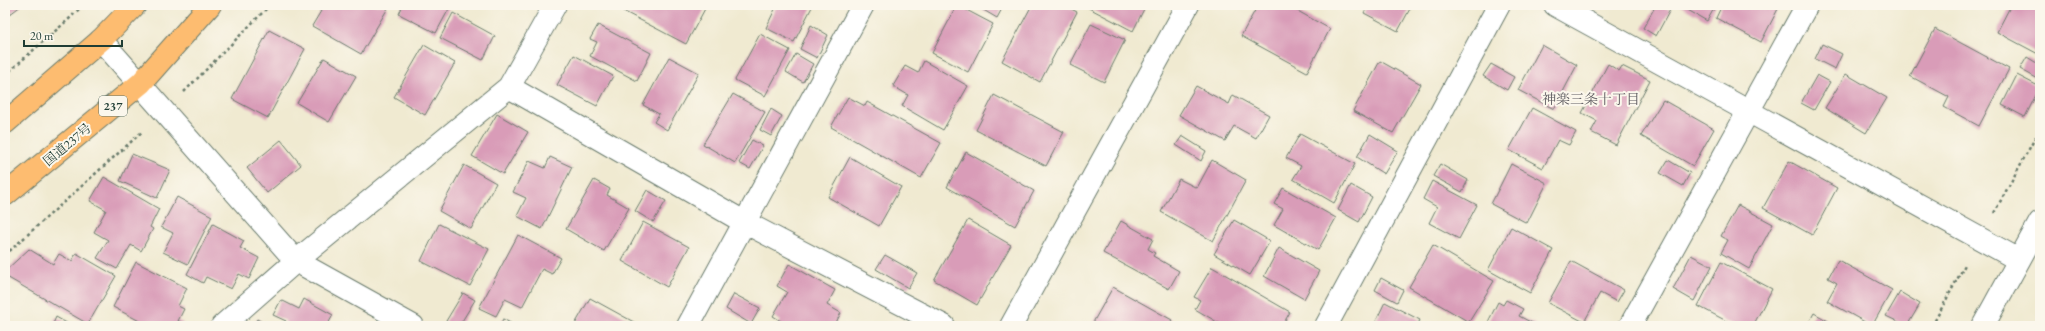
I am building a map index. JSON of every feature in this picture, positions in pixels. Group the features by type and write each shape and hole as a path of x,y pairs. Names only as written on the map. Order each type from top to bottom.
{"highway":[{"path":"5,123 101,40 135,5"},
{"name":"国道237号","path":"5,196 141,83 210,5"}],"street":[{"path":"222,326 296,261 509,87 555,5"},
{"path":"688,326 863,5"},
{"path":"1011,326 1188,5"},
{"path":"1326,326 1499,5"},
{"path":"1554,5 2019,260"},
{"path":"1630,326 1807,5"},
{"path":"101,40 166,111 296,261 413,326"},
{"path":"509,87 744,222 944,326"},
{"path":"1983,326 2040,222"}],"path":[{"path":"5,75 69,20 83,5"},
{"path":"5,255 166,111 270,5"}],"building":[{"path":"5,5 22,5 5,18"},
{"path":"311,5 384,5 388,8 361,54 312,26 321,11"},
{"path":"403,5 451,5 436,33 399,14"},
{"path":"627,5 707,5 686,44 623,11"},
{"path":"777,5 813,5 794,42 766,28"},
{"path":"957,5 993,24 968,72 932,53"},
{"path":"975,5 1004,5 997,18"},
{"path":"1032,5 1064,5 1077,12 1040,82 1002,61"},
{"path":"1083,5 1146,5 1133,31"},
{"path":"1258,5 1287,5 1330,29 1307,72 1241,36"},
{"path":"1368,5 1412,5 1398,31 1364,13"},
{"path":"1656,5 1660,5 1670,10 1656,36 1643,28"},
{"path":"1679,5 1716,5 1707,21"},
{"path":"1722,5 1780,5 1761,42 1716,18"},
{"path":"2011,5 2040,5 2040,55 1997,32"},
{"path":"453,13 495,36 483,60 440,38"},
{"path":"1091,24 1125,40 1104,82 1070,65"},
{"path":"598,25 651,53 637,81 590,56 597,42 590,39"},
{"path":"811,25 828,35 817,58 800,49"},
{"path":"1935,29 2009,69 1979,126 1944,107 1949,97 1910,76"},
{"path":"269,30 305,49 268,118 232,99"},
{"path":"760,34 790,50 765,96 735,80"},
{"path":"1822,44 1842,54 1835,69 1815,59"},
{"path":"424,45 455,63 425,115 394,97"},
{"path":"1542,45 1577,65 1554,109 1518,90"},
{"path":"796,54 813,64 803,82 786,72"},
{"path":"574,55 613,76 597,106 557,85"},
{"path":"669,57 699,73 667,130 654,122 659,114 643,105"},
{"path":"2027,57 2040,65 2040,80 2020,69"},
{"path":"324,58 356,76 329,122 297,103"},
{"path":"924,61 968,86 943,130 902,106 908,95 893,86 905,66 918,73"},
{"path":"1380,61 1421,84 1393,133 1353,111"},
{"path":"1491,64 1514,77 1507,90 1483,76"},
{"path":"1608,64 1619,71 1622,66 1650,80 1616,145 1591,132 1597,121 1582,113"},
{"path":"1846,74 1887,98 1866,133 1825,108"},
{"path":"1817,75 1830,82 1814,110 1801,103"},
{"path":"2017,75 2040,87 2025,117 2002,105"},
{"path":"1196,86 1229,104 1233,95 1269,115 1256,138 1234,126 1225,141 1179,115"},
{"path":"733,94 765,112 735,163 703,144"},
{"path":"994,95 1064,132 1046,166 976,130"},
{"path":"848,97 865,106 867,102 941,143 921,178 831,127"},
{"path":"1663,100 1714,129 1693,166 1641,136"},
{"path":"1532,108 1576,132 1569,145 1558,140 1543,168 1509,150"},
{"path":"771,109 782,116 771,136 760,130"},
{"path":"497,114 528,132 503,174 472,156"},
{"path":"1300,134 1355,164 1334,203 1293,179 1301,166 1286,158"},
{"path":"1370,134 1398,151 1384,174 1357,157"},
{"path":"1182,136 1206,151 1201,161 1176,145"},
{"path":"281,140 301,165 267,193 247,168"},
{"path":"752,140 763,146 750,169 739,163"},
{"path":"966,152 1034,191 1015,226 947,187"},
{"path":"132,154 170,170 157,198 120,181"},
{"path":"550,157 572,167 542,229 517,216 526,198 513,192 529,161 545,168"},
{"path":"850,157 901,187 879,226 828,197"},
{"path":"1212,160 1246,180 1213,241 1161,212 1179,179 1197,188"},
{"path":"1668,160 1690,173 1683,186 1660,173"},
{"path":"1789,161 1837,188 1812,235 1763,208"},
{"path":"1440,164 1468,180 1462,192 1433,176"},
{"path":"1511,164 1547,183 1527,223 1491,204"},
{"path":"464,165 496,183 471,229 439,211"},
{"path":"104,177 159,209 150,227 153,229 141,251 131,245 117,269 97,258 108,240 94,232 106,210 90,201"},
{"path":"594,180 610,189 607,195 629,208 604,251 566,229"},
{"path":"1432,181 1477,205 1459,239 1429,223 1437,207 1423,199"},
{"path":"1351,185 1372,197 1359,222 1338,210"},
{"path":"1283,188 1336,218 1318,250 1274,225 1283,209 1274,204"},
{"path":"647,190 666,201 653,222 635,211"},
{"path":"177,197 212,216 188,264 163,252 173,233 161,227"},
{"path":"1738,205 1773,224 1749,269 1721,253 1728,240 1721,236"},
{"path":"968,220 1011,245 977,305 934,280"},
{"path":"1234,220 1270,241 1250,275 1214,254"},
{"path":"1121,221 1153,239 1148,249 1155,253 1153,256 1179,271 1169,289 1103,253"},
{"path":"643,222 689,247 667,287 622,261"},
{"path":"213,224 244,241 240,248 259,258 249,279 239,274 231,289 206,277 203,283 187,274"},
{"path":"439,224 489,249 470,286 421,261"},
{"path":"1511,227 1553,250 1530,293 1488,270"},
{"path":"518,235 561,258 552,274 542,269 522,307 505,299 496,316 479,308"},
{"path":"1433,245 1494,281 1469,322 1409,287"},
{"path":"1279,248 1319,271 1304,299 1264,276"},
{"path":"29,249 53,264 59,254 72,261 76,253 116,276 88,324 5,276 5,271"},
{"path":"885,255 917,273 908,288 876,269"},
{"path":"1691,255 1712,266 1694,301 1673,289"},
{"path":"1838,260 1892,290 1872,326 1827,301 1837,283 1828,278"},
{"path":"1571,261 1624,290 1617,302 1600,293 1584,322 1548,303"},
{"path":"136,262 187,288 178,306 184,309 178,321 183,323 181,326 149,326 113,307"},
{"path":"1721,262 1772,289 1753,326 1736,326 1698,306"},
{"path":"789,264 835,290 827,305 841,313 834,326 778,326 781,321 773,316 787,292 777,286"},
{"path":"1212,267 1290,312 1282,326 1224,326 1195,309 1200,300 1194,297"},
{"path":"1381,278 1403,290 1397,302 1375,290"},
{"path":"1113,287 1172,320 1168,326 1091,326"},
{"path":"1900,292 1920,304 1907,326 1886,316"},
{"path":"463,293 475,300 459,326 443,326"},
{"path":"734,294 760,308 751,324 726,309"},
{"path":"590,298 641,326 574,326"},
{"path":"304,299 333,315 327,326 283,326 286,321 273,315 281,300 299,309"},
{"path":"1506,300 1523,309 1519,316 1538,326 1486,326 1498,302 1503,305"},
{"path":"1385,302 1420,320 1417,326 1374,325"},
{"path":"1814,313 1837,326 1807,326"},
{"path":"56,317 72,326 52,326"},
{"path":"257,319 269,326 253,326"},
{"path":"503,319 516,326 499,326"}],"district":[{"name":"神楽三条十丁目","path":"1591,99"}]}
